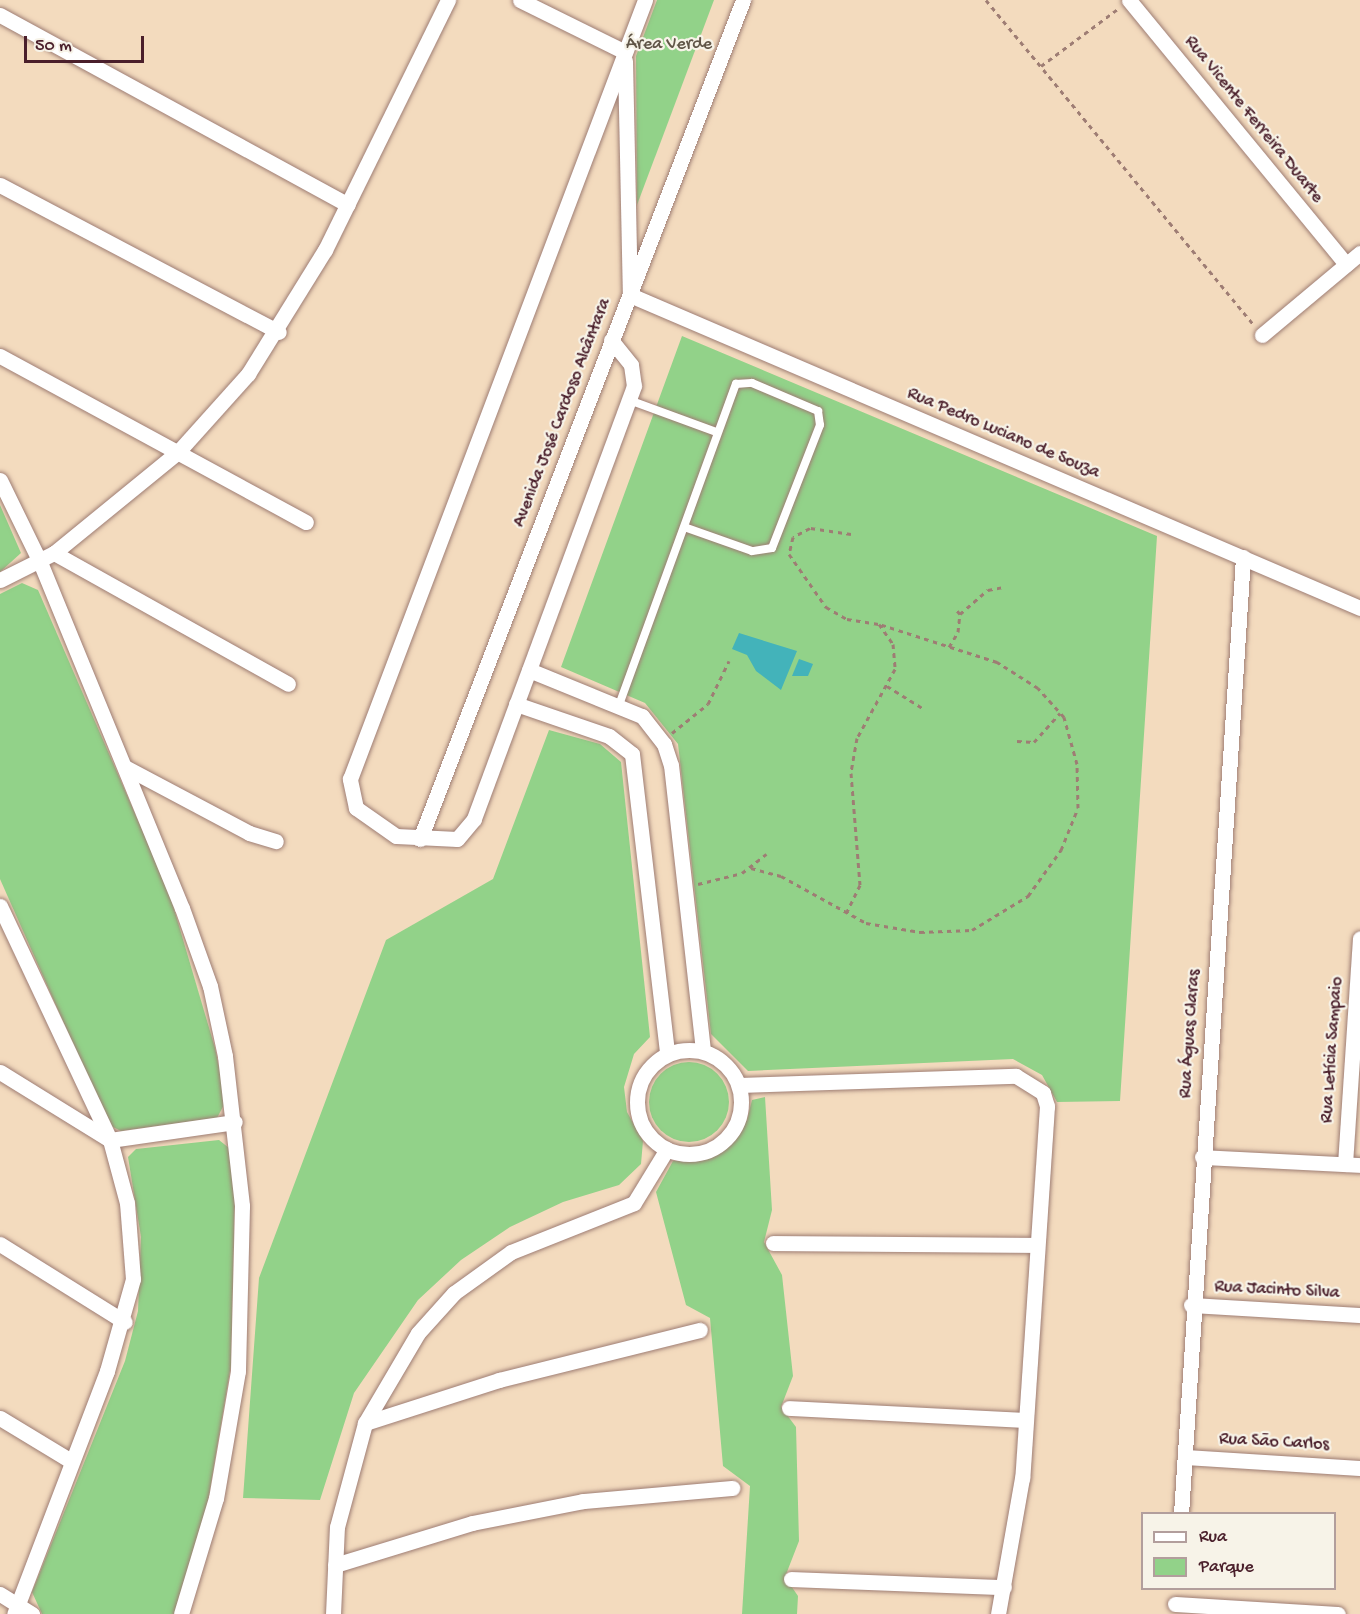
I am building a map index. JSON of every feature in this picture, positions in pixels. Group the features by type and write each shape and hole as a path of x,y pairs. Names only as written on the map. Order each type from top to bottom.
{"street":[{"path":"0,580 54,553 178,452 279,332 348,205 448,0"},
{"path":"520,0 625,52"},
{"path":"611,340 631,365 629,400 466,832 457,839 420,839 396,836 373,825 356,808 350,779 645,0"},
{"name":"Avenida José Cardoso Alcântara","path":"420,839 743,0"},
{"name":"Rua Vicente Ferreira Duarte","path":"1129,0 1346,264"},
{"path":"0,15 348,205"},
{"path":"625,52 630,295"},
{"path":"0,185 279,332"},
{"path":"1262,335 1360,253"},
{"name":"Rua Pedro Luciano de Souza","path":"630,295 1360,608"},
{"path":"0,356 306,522"},
{"path":"0,480 39,562 125,767 210,986 235,1122 243,1240 238,1371 216,1498 181,1614"},
{"path":"54,553 288,684"},
{"name":"Rua Águas Claras","path":"1181,1512 1191,1305 1243,557"},
{"path":"529,670 619,705 655,727 664,744 685,886 703,1050"},
{"path":"516,704 609,736 632,754 667,1054"},
{"path":"125,767 249,833 276,841"},
{"path":"0,906 110,1140 132,1233 133,1279 125,1322 15,1609"},
{"name":"Rua Letícia Sampaio","path":"1353,1165 1360,938"},
{"path":"703,1050 731,1069 740,1085 741,1111 730,1135 700,1154 667,1149 642,1126 637,1093 642,1077 667,1054 703,1050"},
{"path":"0,1072 110,1140 235,1122"},
{"path":"740,1085 1026,1078 1047,1106 1023,1420 1022,1478 998,1614"},
{"path":"333,1614 337,1527 365,1423 386,1379 454,1293 539,1237 634,1203 667,1149"},
{"path":"1202,1157 1353,1165"},
{"path":"773,1243 1037,1245"},
{"path":"0,1244 125,1322"},
{"name":"Rua Jacinto Silva","path":"1191,1305 1360,1315"},
{"path":"365,1423 499,1380 700,1330"},
{"path":"789,1408 1023,1420"},
{"path":"0,1418 71,1461"},
{"name":"Rua São Carlos","path":"1185,1457 1360,1468"},
{"path":"335,1565 472,1523 583,1501 732,1488"},
{"path":"791,1579 1004,1587"},
{"path":"0,1594 15,1609 32,1614"},
{"path":"1175,1602 1338,1614"}],"lane":[{"path":"619,705 687,528 716,432 731,393 743,382 790,398 822,418 772,548 752,551 687,528"},
{"path":"629,400 716,432"}],"path":[{"path":"986,0 1262,335"},
{"path":"1041,66 1129,0"},
{"path":"751,868 781,876 867,923 920,932 972,930 1028,896 1062,850 1078,808 1077,764 1060,713 1038,688 997,662 879,624 847,619 826,607 789,554 793,537 810,528 851,534"},
{"path":"949,646 960,614 988,590 1003,587"},
{"path":"954,607 960,614"},
{"path":"847,912 860,885 851,773 857,738 895,669 893,644 879,624"},
{"path":"664,744 679,724 708,704 729,661"},
{"path":"887,686 924,709"},
{"path":"1017,741 1034,742 1054,726 1060,713"},
{"path":"685,886 721,882 751,868 766,854"}],"green space":[{"name":"Área Verde","path":"657,0 714,0 637,205 636,56"},
{"path":"682,336 1157,536 1120,1101 1057,1102 1042,1075 1013,1059 748,1071 711,1034 678,744 645,703 561,667"},
{"path":"0,505 21,553 0,572"},
{"path":"22,583 38,590 169,892 215,1048 226,1101 217,1118 121,1131 109,1125 0,879 0,594"},
{"path":"549,730 600,744 621,762 650,1037 634,1054 624,1087 627,1112 643,1141 641,1164 619,1185 563,1202 510,1227 461,1260 418,1300 354,1393 320,1500 243,1498 259,1278 386,940 493,879"},
{"path":"681,1062 697,1062 718,1073 729,1094 729,1110 718,1131 697,1142 681,1142 667,1136 655,1124 649,1110 649,1094 655,1080 667,1068"},
{"path":"765,1097 772,1210 764,1242 782,1275 793,1376 781,1407 796,1427 799,1541 785,1577 798,1596 797,1614 742,1614 750,1486 723,1466 710,1318 686,1305 656,1192 673,1161 697,1161 729,1145 747,1120 752,1100"},
{"path":"219,1140 229,1148 235,1193 231,1365 207,1507 176,1614 42,1614 32,1592 125,1361 138,1311 141,1237 128,1157 136,1149"}],"water":[{"path":"739,633 797,651 781,690 756,671 747,655 732,649"},
{"path":"799,659 813,664 808,676 792,676"}]}
